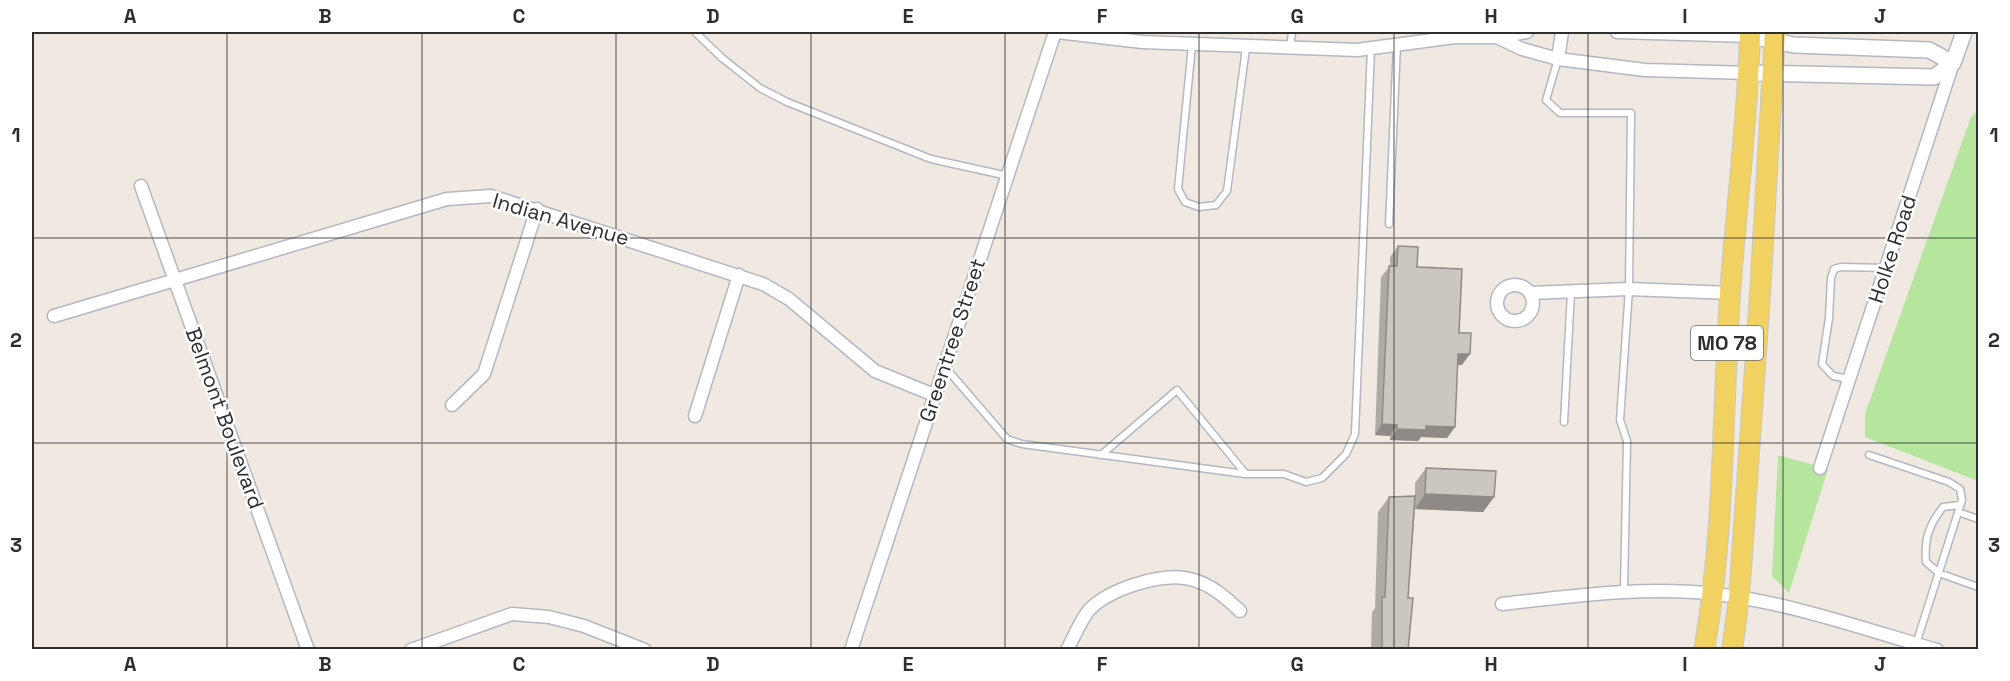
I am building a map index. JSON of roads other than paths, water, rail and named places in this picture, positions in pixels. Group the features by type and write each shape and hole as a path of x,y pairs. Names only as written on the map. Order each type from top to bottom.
{"main road":[{"name":"MO 78","path":"1704,650 1714,594 1730,293 1750,73 1750,34"},
{"name":"MO 78","path":"1732,650 1739,598 1775,36"}],"street":[{"name":"Greentree Street","path":"852,650 934,395 1056,32"},
{"path":"1056,32 1142,42 1290,49 1371,48 1455,37 1497,37 1527,32"},
{"path":"1558,59 1562,32"},
{"path":"1497,37 1522,49 1558,59 1645,70 1934,77 1953,63 1929,50 1794,45 1775,36 1750,34 1617,32"},
{"name":"Holke Road","path":"1820,468 1964,32"},
{"name":"Belmont Boulevard","path":"141,186 309,650"},
{"name":"Indian Avenue","path":"54,316 447,199 491,196 739,275 789,299 875,371 934,395"},
{"path":"452,405 484,374 537,209"},
{"path":"695,416 739,275"},
{"path":"1530,293 1629,289 1730,293"},
{"path":"1067,650 1090,609 1122,589 1154,579 1189,579 1218,591 1240,611"},
{"path":"1502,604 1624,590 1714,594 1775,604 1937,650"},
{"path":"411,650 512,614 549,617 584,626 645,650"}],"lane":[{"path":"695,32 722,58 750,80 787,102 931,159 1009,176"},
{"path":"1290,49 1292,32"},
{"path":"1192,45 1178,189 1185,202 1199,207 1216,205 1227,191 1246,48"},
{"path":"1389,224 1397,45"},
{"path":"944,366 1007,439 1022,444 1245,474 1284,474 1306,482 1322,478 1346,454 1355,434 1371,48"},
{"path":"1558,59 1546,100 1560,113 1631,113 1629,289 1620,420 1627,441 1624,590"},
{"path":"1849,379 1833,376 1822,364 1829,318 1831,278 1834,269 1841,267 1886,268"},
{"path":"1564,422 1571,291"},
{"path":"1101,454 1177,390 1245,474"},
{"path":"1869,454 1949,482 1960,489 1959,509 1916,644"},
{"path":"1978,519 1959,509 1943,507 1931,522 1925,543 1926,562 1939,573 1978,586"}]}
